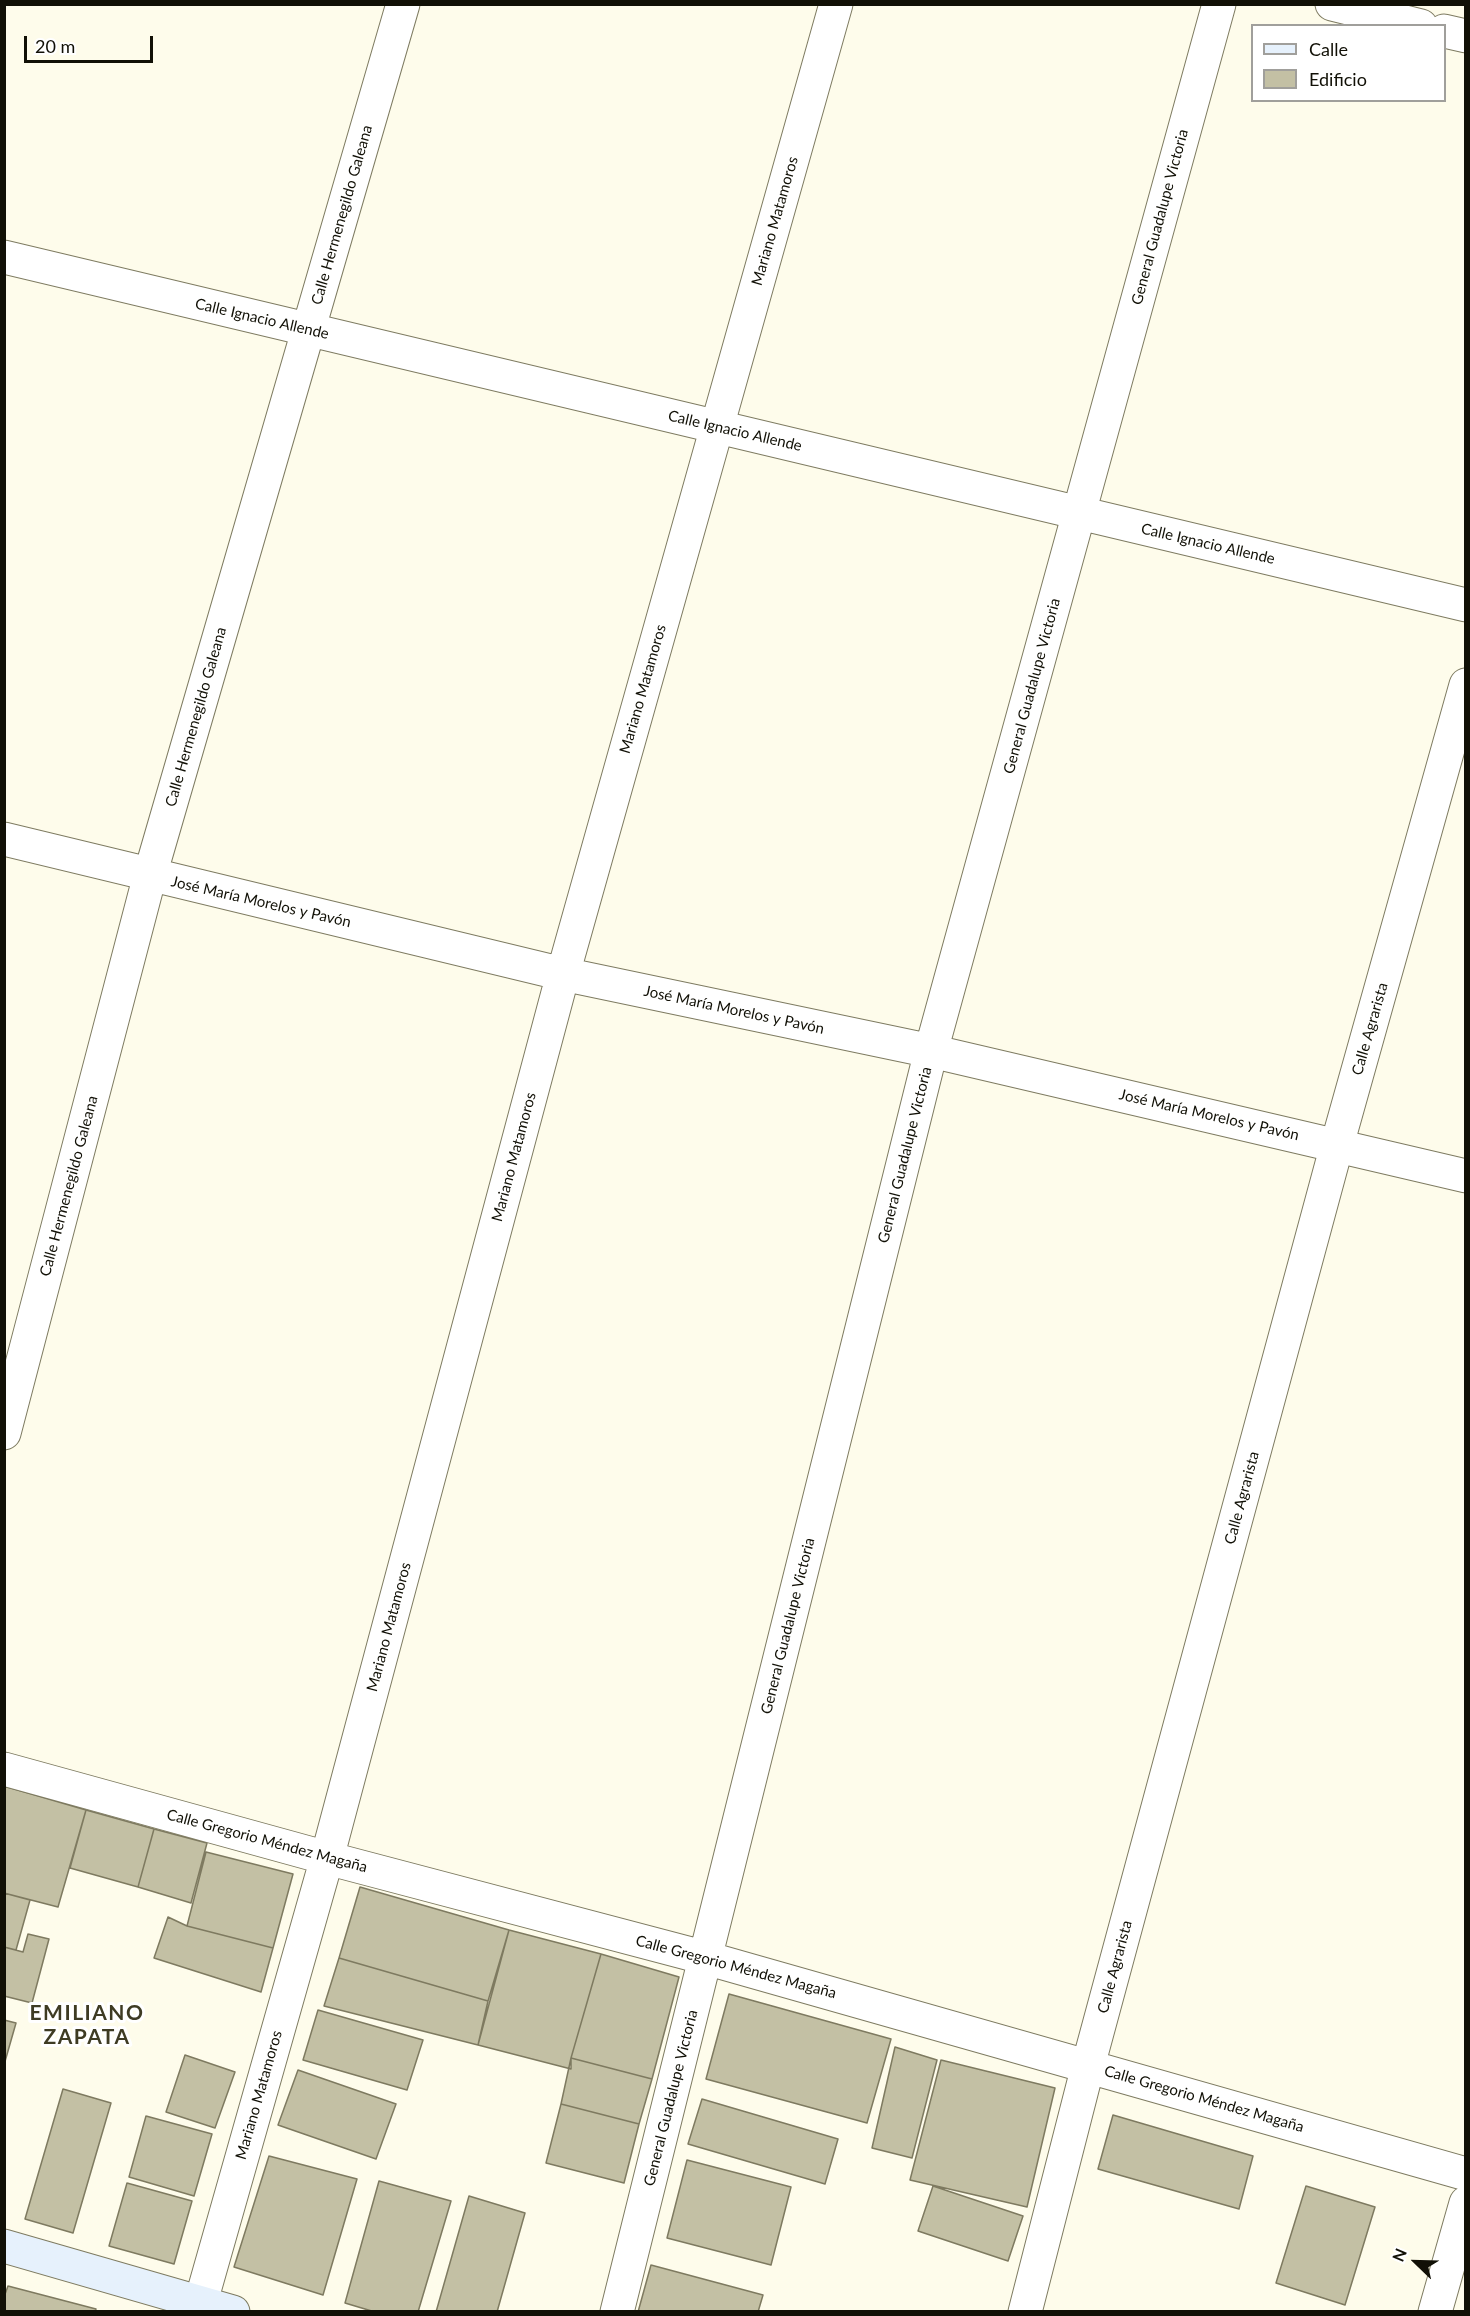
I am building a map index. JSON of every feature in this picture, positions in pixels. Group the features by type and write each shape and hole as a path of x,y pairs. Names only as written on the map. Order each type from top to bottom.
{"main road":[{"path":"4,2246 199,2307 233,2312"}],"street":[{"name":"Calle Hermenegildo Galeana","path":"4,1433 150,875 403,4"},
{"name":"Mariano Matamoros","path":"199,2307 327,1858 563,974 836,4"},
{"name":"General Guadalupe Victoria","path":"617,2312 931,1051 1218,4"},
{"path":"1332,4 1412,24"},
{"path":"1446,31 1466,36"},
{"name":"Calle Ignacio Allende","path":"4,257 1466,605"},
{"name":"Calle Agrarista","path":"1025,2312 1088,2066 1337,1145 1466,686"},
{"name":"José María Morelos y Pavón","path":"4,839 563,974 931,1051 1466,1176"},
{"name":"Calle Gregorio Méndez Magaña","path":"4,1769 327,1858 706,1958 1466,2174"},
{"path":"1435,2312 1466,2203"}],"building":[{"path":"4,1786 86,1810 58,1907 4,1893"},
{"path":"86,1810 154,1829 138,1887 70,1868"},
{"path":"154,1829 207,1843 191,1903 138,1887"},
{"path":"206,1852 293,1874 273,1948 187,1926"},
{"path":"360,1887 509,1930 488,2001 339,1958"},
{"path":"4,1893 30,1900 16,1950 4,1947"},
{"path":"168,1917 187,1926 273,1948 261,1992 154,1958"},
{"path":"509,1930 601,1954 571,2058 571,2069 478,2045"},
{"path":"28,1934 49,1939 32,2003 4,1996 4,1947 23,1952"},
{"path":"601,1954 679,1977 652,2079 571,2058"},
{"path":"339,1958 488,2001 478,2045 324,2006"},
{"path":"729,1994 891,2039 867,2123 706,2079"},
{"path":"318,2010 423,2040 407,2090 303,2060"},
{"path":"4,2020 16,2023 4,2065"},
{"path":"895,2047 937,2060 912,2158 872,2148"},
{"path":"185,2055 235,2072 215,2128 166,2112"},
{"path":"571,2058 652,2079 639,2124 561,2104"},
{"path":"941,2060 1055,2088 1027,2207 910,2180"},
{"path":"298,2070 396,2104 376,2159 278,2125"},
{"path":"63,2089 111,2103 73,2233 25,2219"},
{"path":"702,2099 838,2139 825,2184 688,2144"},
{"path":"561,2104 639,2124 624,2183 546,2163"},
{"path":"1113,2115 1253,2156 1239,2209 1098,2169"},
{"path":"146,2116 212,2134 194,2196 129,2177"},
{"path":"269,2156 357,2179 323,2295 234,2267"},
{"path":"687,2160 791,2187 771,2265 667,2238"},
{"path":"379,2181 451,2201 418,2312 375,2312 345,2303"},
{"path":"127,2183 192,2201 174,2264 109,2246"},
{"path":"933,2186 1023,2216 1008,2261 918,2231"},
{"path":"1306,2186 1375,2207 1345,2305 1276,2283"},
{"path":"469,2196 525,2213 497,2312 436,2312"},
{"path":"651,2265 763,2295 758,2312 638,2312"},
{"path":"8,2286 96,2309 95,2312 4,2312 4,2297"}],"district":[{"name":"EMILIANO ZAPATA","path":"87,2025"}]}
